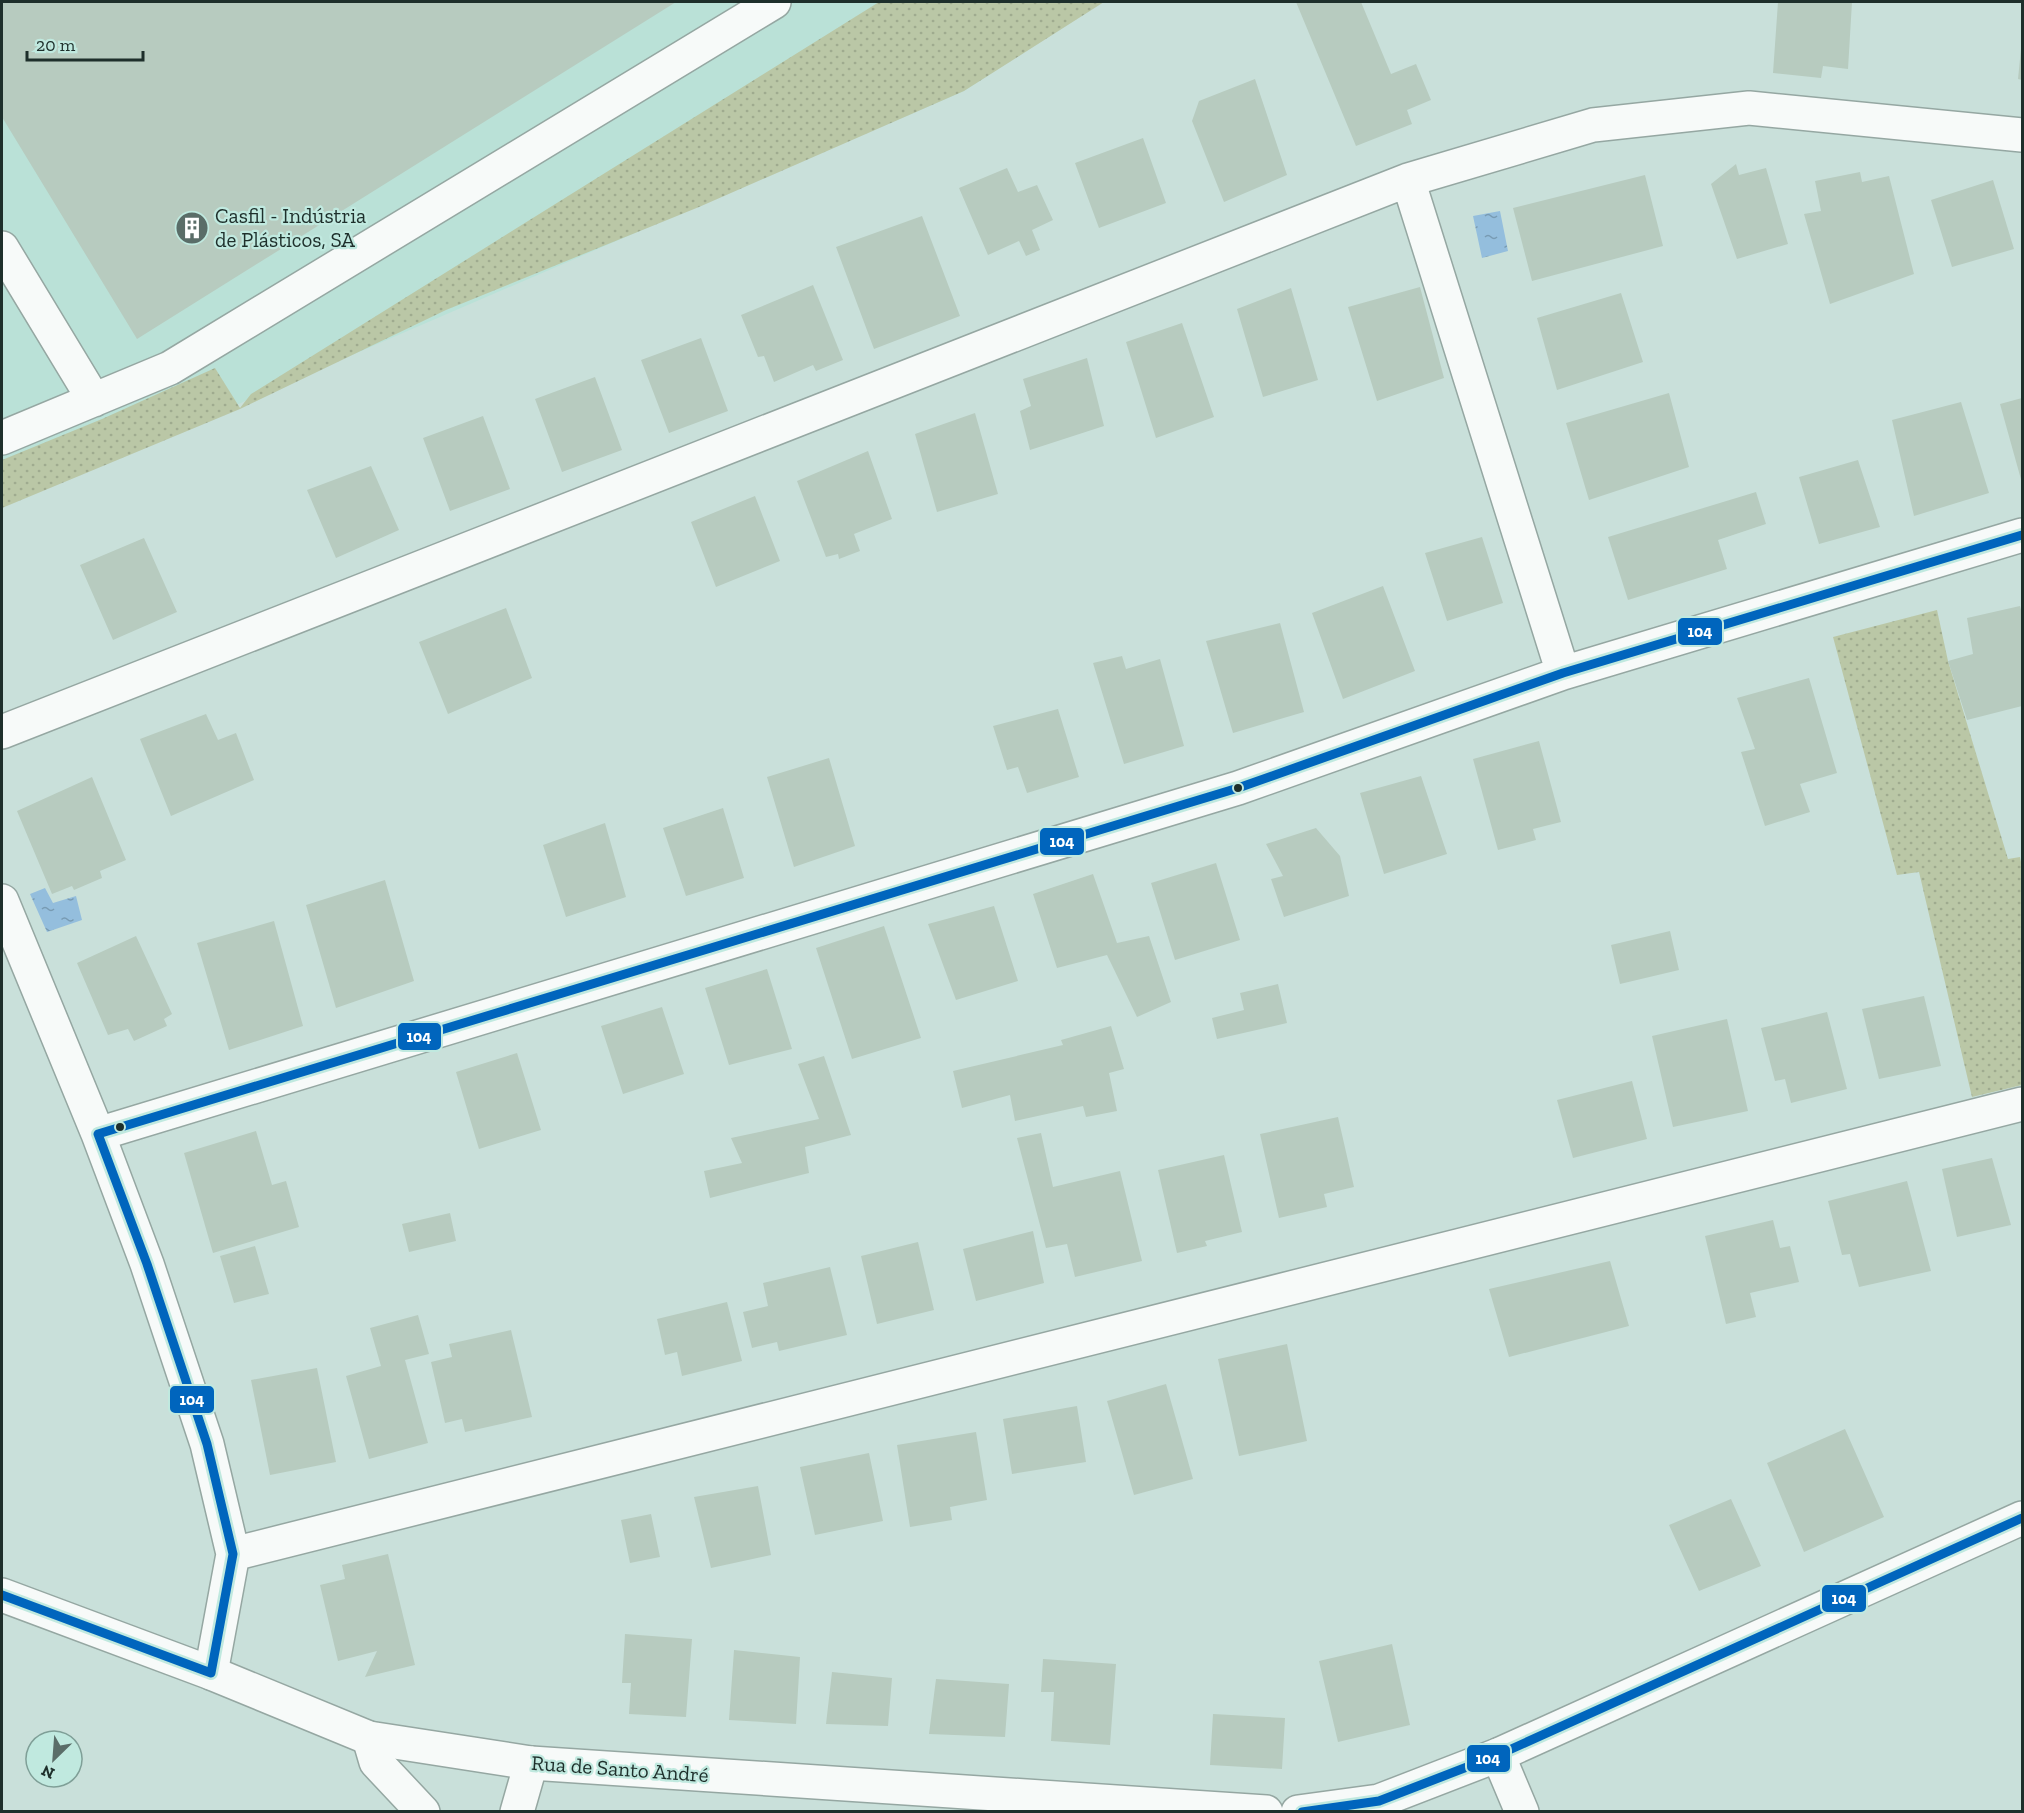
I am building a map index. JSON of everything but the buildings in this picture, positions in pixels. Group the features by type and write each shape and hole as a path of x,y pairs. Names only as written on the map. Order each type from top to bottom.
{"street":[{"path":"2,438 180,362 774,2"},
{"path":"2,732 1408,180 1593,125 1749,108 2022,135"},
{"path":"1408,180 1563,673"},
{"path":"2,248 94,400"},
{"path":"98,1134 1238,788 1563,673 2022,535"},
{"path":"2,901 98,1134 147,1264 207,1444 234,1554 211,1673"},
{"path":"234,1554 2022,1104"},
{"path":"1298,1812 1379,1801 1498,1755 2022,1518"},
{"name":"Rua de Santo André","path":"2,1595 211,1673 369,1738 531,1763 1266,1812"},
{"path":"369,1738 376,1762 423,1812"},
{"path":"1498,1755 1522,1812"},
{"path":"517,1812 531,1763"}],"shaded area":[{"path":"2,2 1099,2 964,91 2,506"},
{"path":"879,2 1104,2 964,91 699,207 446,310 240,409 2,508 2,460 102,419 215,368 240,408 251,394"},
{"path":"1937,610 1948,661 2008,859 2020,857 2022,867 2022,1085 1972,1097 1919,872 1897,875 1833,637"}],"water":[{"path":"1500,211 1508,251 1482,258 1473,216"},
{"path":"45,888 53,903 76,896 82,920 47,932 30,894"}],"transit line":[{"name":"104","path":"98,1134 1238,788 1563,673 2022,535"},
{"name":"104","path":"98,1134 147,1264 207,1444 233,1554 211,1673"},
{"name":"104","path":"1302,1812 1379,1801 1498,1755 2022,1518"},
{"name":"104","path":"2,1595 211,1673"}],"place":[{"name":"Casfil - Indústria de Plásticos, SA","path":"192,228"}]}
